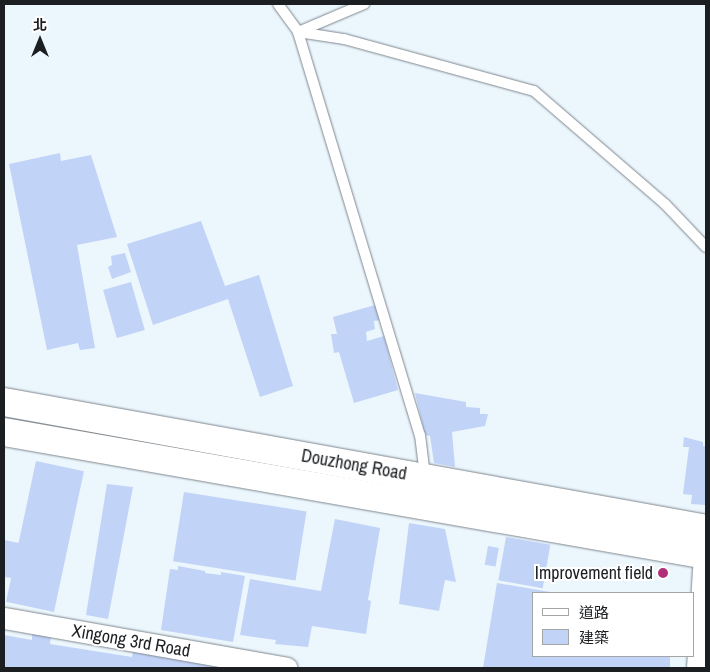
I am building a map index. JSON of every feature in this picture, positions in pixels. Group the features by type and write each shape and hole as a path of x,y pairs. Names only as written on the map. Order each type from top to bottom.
{"main road":[{"name":"Douzhong Road","path":"4,402 246,446 425,493"},
{"name":"Douzhong Road","path":"4,432 241,474 425,493 705,542"},
{"path":"241,474 246,446"}],"street":[{"path":"697,668 705,542"},
{"name":"Xingong 3rd Road","path":"4,618 287,668"}],"lane":[{"path":"278,4 298,32 420,435 425,493"},
{"path":"298,32 364,4"},
{"path":"298,32 344,39 534,91 665,204 706,247"}],"building":[{"path":"60,153 61,161 91,155 117,237 77,245 95,348 80,350 78,343 47,350 9,164"},
{"path":"201,221 225,286 259,275 293,386 260,397 228,299 153,325 127,244"},
{"path":"125,253 131,272 112,279 108,267 112,265 111,256"},
{"path":"131,282 145,330 117,338 103,290"},
{"path":"375,305 381,320 374,321 375,329 366,332 367,341 384,336 398,390 354,403 339,352 334,353 331,334 337,334 333,317"},
{"path":"415,393 466,402 466,407 480,408 480,414 488,414 485,426 452,432 455,467 434,463 430,436 425,435"},
{"path":"684,437 703,442 703,446 706,446 706,505 691,504 692,495 683,494 689,447 683,447"},
{"path":"36,461 84,471 54,612 6,602"},
{"path":"107,484 133,487 108,619 86,615"},
{"path":"184,492 306,511 296,581 173,561"},
{"path":"335,519 380,528 368,600 371,601 366,634 312,626 308,647 275,644 276,640 240,635 250,579 321,591"},
{"path":"409,523 445,529 456,582 445,580 439,611 399,604"},
{"path":"506,537 550,545 543,588 498,580"},
{"path":"4,540 19,543 13,578 4,577"},
{"path":"488,546 499,548 496,567 485,565"},
{"path":"178,566 205,571 205,573 221,575 221,572 245,576 233,642 161,630 170,569 178,570"},
{"path":"497,583 550,592 532,592 532,657 670,657 670,668 483,668"},
{"path":"32,633 51,636 50,644 132,657 133,650 233,668 4,668 4,635 32,640"}],"place":[{"name":"Improvement field","path":"663,573"}]}
